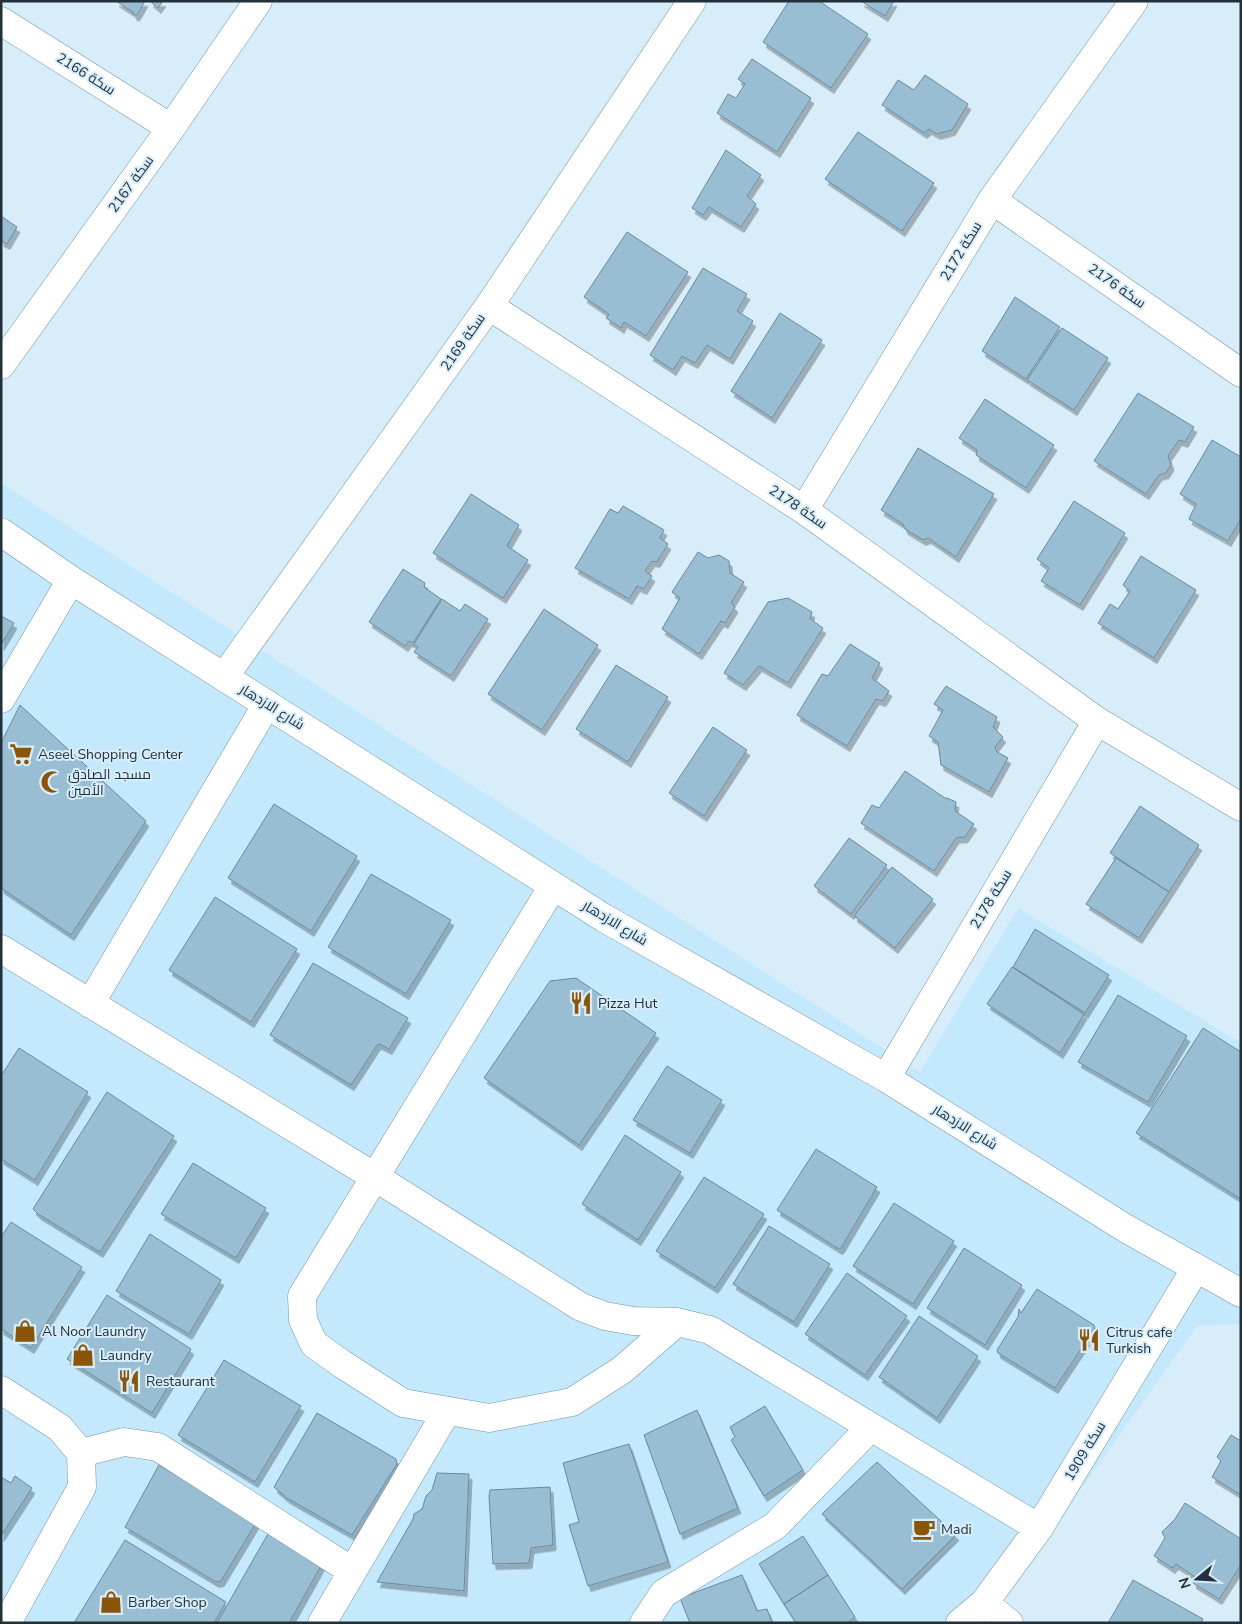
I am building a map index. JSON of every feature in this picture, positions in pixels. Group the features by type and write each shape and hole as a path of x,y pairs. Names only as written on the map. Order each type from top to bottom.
{"street":[{"name":"سكة 2167","path":"1,365 171,128 258,1"},
{"name":"سكة 2169","path":"224,677 488,306 692,1"},
{"name":"سكة 2172","path":"804,510 992,200 1134,1"},
{"name":"سكة 2166","path":"1,21 171,128"},
{"name":"سكة 2176","path":"992,200 1241,373"},
{"name":"سكة 2178","path":"488,306 804,510 1097,721 1241,807"},
{"name":"شارع الازدهار","path":"1,532 71,580 604,918 886,1078 1125,1228 1241,1293"},
{"path":"1,699 71,580"},
{"path":"90,1004 268,704"},
{"name":"سكة 2178","path":"886,1078 1097,721"},
{"path":"553,886 302,1296 303,1320 314,1344 403,1403 489,1418 572,1402 622,1370 677,1322"},
{"path":"1,950 375,1177 581,1307 605,1316 633,1321 677,1322 710,1330 1039,1528"},
{"name":"سكة 1909","path":"960,1623 984,1603 1039,1528 1196,1268"},
{"path":"1,1390 60,1428 81,1453 82,1487 7,1623"},
{"path":"322,1623 447,1411"},
{"path":"644,1623 664,1593 775,1526 871,1427"},
{"path":"81,1453 124,1442 158,1447 352,1572"},
{"path":"984,1603 1009,1623"}],"shaded area":[{"path":"1,483 920,1072 1018,908 1241,1043 1241,1324 1197,1326 985,1623 1,1623"}],"building":[{"path":"116,1 145,1 137,15 134,15 133,12"},
{"path":"150,1 163,1 158,8"},
{"path":"789,1 819,1 868,34 831,88 763,42"},
{"path":"861,1 894,1 885,16"},
{"path":"752,59 811,98 777,152 717,113 728,94 736,98 745,84 738,79"},
{"path":"925,75 968,104 952,130 937,134 929,129 924,133 882,105 898,80 914,90"},
{"path":"858,132 934,183 902,231 825,179"},
{"path":"726,150 761,175 747,196 756,204 741,227 709,207 703,215 692,208"},
{"path":"1,216 17,227 7,244 1,241"},
{"path":"627,232 688,272 646,336 624,322 621,328 606,318 609,314 584,297"},
{"path":"703,268 747,294 737,311 753,321 730,359 707,345 695,363 682,356 673,370 650,355"},
{"path":"1015,297 1060,327 1026,379 982,351"},
{"path":"780,313 822,340 772,418 731,391"},
{"path":"1062,328 1108,358 1074,410 1027,380"},
{"path":"1138,393 1194,427 1185,442 1179,440 1168,456 1171,465 1166,473 1159,475 1146,494 1094,461"},
{"path":"985,399 1054,445 1026,488 976,455 977,450 959,438"},
{"path":"1212,440 1241,457 1241,519 1228,541 1189,519 1196,504 1180,494"},
{"path":"918,448 994,494 956,557 928,538 923,540 905,529 903,524 881,510"},
{"path":"471,494 519,525 507,546 528,560 503,598 433,553"},
{"path":"1074,501 1125,533 1080,605 1041,581 1049,568 1037,559"},
{"path":"623,506 664,530 660,538 668,544 657,562 652,561 645,571 652,576 644,589 637,586 629,599 575,568 610,509 618,513"},
{"path":"698,552 708,558 719,555 729,561 730,573 744,582 731,603 735,607 725,623 721,621 699,654 662,629 680,598 672,592"},
{"path":"1141,556 1196,590 1154,658 1098,623 1110,604 1118,609 1130,591 1123,585"},
{"path":"403,569 425,583 424,587 441,599 413,643 409,641 405,646 369,622"},
{"path":"788,598 812,612 810,619 823,628 788,683 759,666 743,685 724,673 768,602"},
{"path":"442,599 460,611 465,604 488,619 451,676 414,652 418,647 414,644"},
{"path":"544,609 598,645 542,730 488,694"},
{"path":"1,616 14,623 1,645"},
{"path":"850,644 880,663 872,678 889,691 883,701 876,699 847,746 797,715 822,674 828,676"},
{"path":"616,665 668,697 628,762 576,729"},
{"path":"946,686 997,717 993,727 1003,737 995,747 997,752 1008,758 989,792 941,765 938,742 929,736 943,710 934,704"},
{"name":"مسجد الصادق الأمين","path":"20,705 146,821 71,935 1,888 1,743"},
{"path":"713,727 747,750 704,816 669,793"},
{"path":"905,771 945,798 956,802 955,811 974,824 965,837 956,838 934,871 861,823 872,805 879,808"},
{"path":"274,804 357,856 311,931 228,878"},
{"path":"1140,806 1199,845 1169,892 1110,853"},
{"path":"849,838 887,865 851,914 814,886"},
{"path":"1116,858 1169,892 1139,938 1086,904"},
{"path":"892,867 933,899 895,948 854,916"},
{"path":"371,874 451,920 406,994 328,947"},
{"path":"215,897 297,949 251,1022 169,970"},
{"path":"1035,929 1109,975 1085,1013 1013,967"},
{"path":"313,963 408,1018 389,1049 379,1044 377,1045 351,1085 270,1035"},
{"path":"1012,967 1084,1014 1060,1053 987,1004"},
{"path":"576,978 656,1033 579,1145 484,1078 550,981"},
{"path":"1118,995 1187,1036 1148,1102 1078,1062"},
{"path":"1203,1028 1241,1052 1241,1199 1136,1133"},
{"path":"19,1048 88,1092 35,1180 1,1159 1,1076"},
{"path":"667,1066 722,1100 690,1153 633,1120"},
{"path":"107,1092 174,1136 100,1252 38,1214 33,1209"},
{"path":"625,1135 681,1172 638,1240 582,1204"},
{"path":"816,1149 877,1187 839,1249 777,1210"},
{"path":"193,1163 266,1208 236,1258 161,1214"},
{"path":"704,1177 764,1214 715,1288 656,1251"},
{"path":"894,1203 954,1241 913,1304 853,1266"},
{"path":"11,1222 82,1267 31,1348 1,1329 1,1237"},
{"path":"769,1226 830,1264 794,1322 733,1284"},
{"path":"150,1234 221,1280 189,1334 116,1291"},
{"path":"964,1248 1022,1285 985,1345 927,1308"},
{"path":"847,1273 907,1316 865,1375 805,1334"},
{"path":"1037,1289 1094,1325 1095,1328 1055,1388 998,1353 997,1350 1018,1317 1019,1309 1021,1313"},
{"path":"107,1295 191,1349 152,1413 67,1359"},
{"path":"919,1316 978,1356 937,1418 879,1377"},
{"path":"224,1360 301,1406 255,1482 178,1435"},
{"path":"765,1406 803,1470 764,1496 731,1440 735,1437 730,1427"},
{"path":"697,1410 738,1508 680,1534 644,1435"},
{"path":"317,1413 396,1459 397,1464 352,1535 287,1498 274,1487"},
{"path":"1231,1435 1241,1441 1241,1495 1212,1477 1221,1461 1217,1457"},
{"path":"629,1444 668,1562 588,1586 569,1525 579,1522 563,1463"},
{"path":"877,1462 956,1535 902,1589 822,1514"},
{"path":"159,1465 256,1523 221,1581 216,1582 125,1527"},
{"path":"437,1473 469,1474 464,1591 377,1582 413,1519 414,1514 422,1509 426,1496 432,1490"},
{"path":"15,1476 32,1488 1,1536 1,1477 11,1483"},
{"path":"550,1487 553,1545 531,1548 529,1563 493,1564 490,1490"},
{"path":"1185,1503 1241,1539 1241,1565 1219,1599 1193,1583 1195,1577 1176,1564 1172,1568 1154,1556 1165,1538 1162,1532 1175,1519"},
{"path":"269,1532 322,1564 289,1623 217,1623"},
{"path":"803,1536 828,1575 784,1604 759,1564"},
{"path":"125,1540 226,1602 214,1623 74,1623"},
{"path":"742,1575 757,1611 767,1609 772,1623 690,1623 680,1598"},
{"path":"828,1575 855,1617 847,1623 796,1623 784,1604"},
{"path":"1133,1580 1203,1619 1201,1623 1108,1623"}],"place":[{"name":"Aseel Shopping Center","path":"21,754"},
{"name":"مسجد الصادق الأمين","path":"52,782"},
{"name":"Pizza Hut","path":"581,1003"},
{"name":"Al Noor Laundry","path":"25,1331"},
{"name":"Citrus cafe Turkish","path":"1089,1340"},
{"name":"Laundry","path":"83,1355"},
{"name":"Restaurant","path":"129,1381"},
{"name":"Madi","path":"924,1529"},
{"name":"Barber Shop","path":"111,1602"}]}
